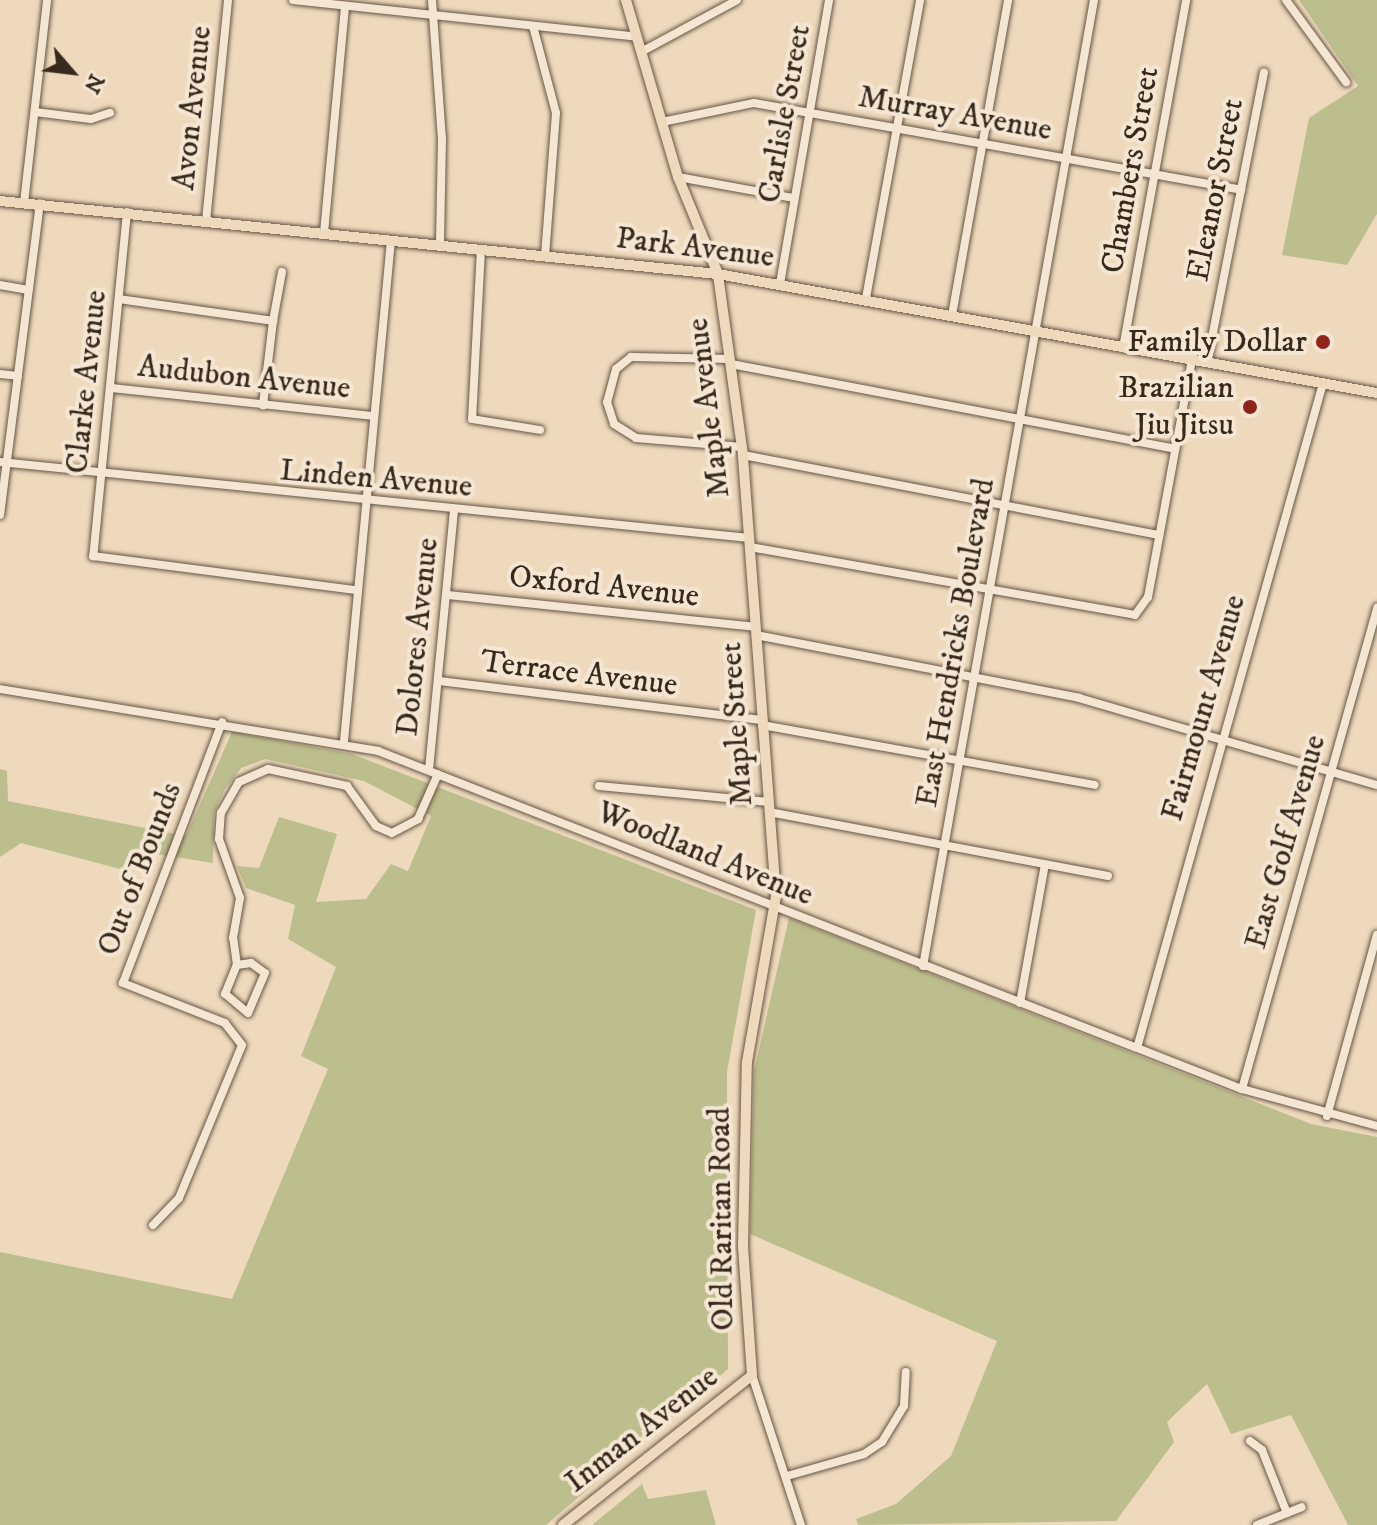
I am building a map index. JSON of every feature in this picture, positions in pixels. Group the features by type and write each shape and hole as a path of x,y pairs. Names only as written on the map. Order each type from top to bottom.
{"main road":[{"name":"Maple Avenue","path":"626,0 678,177 718,274 742,451 750,542"},
{"name":"Park Avenue","path":"0,201 718,274 866,298 1377,393"},
{"name":"Maple Street","path":"750,542 775,907"},
{"name":"Old Raritan Road","path":"752,1375 743,1246 747,1062 775,907"},
{"name":"Inman Avenue","path":"563,1525 752,1375"}],"street":[{"path":"24,203 47,0"},
{"name":"Avon Avenue","path":"206,221 228,0"},
{"path":"293,0 637,37"},
{"path":"432,0 435,15 440,245"},
{"path":"641,52 737,0"},
{"name":"Carlisle Street","path":"780,284 829,0"},
{"path":"866,298 920,0"},
{"path":"952,315 1008,0"},
{"name":"East Hendricks Boulevard","path":"923,966 1094,0"},
{"name":"Chambers Street","path":"1123,348 1186,0"},
{"path":"1286,0 1346,82"},
{"path":"324,233 345,6"},
{"path":"533,26 556,113 545,256"},
{"name":"Eleanor Street","path":"1207,363 1264,73"},
{"name":"Murray Avenue","path":"662,122 739,102 810,112 1241,190"},
{"path":"35,112 91,119 110,113"},
{"path":"678,177 794,198"},
{"path":"0,515 4,462 40,204"},
{"name":"Clarke Avenue","path":"127,212 93,556 354,590"},
{"path":"344,741 354,590 391,240"},
{"path":"481,249 472,419 540,430"},
{"path":"263,405 282,272"},
{"path":"0,285 29,290"},
{"path":"119,299 273,321"},
{"path":"1175,449 730,361 631,357 616,369 607,402 614,424 636,438 742,451 1159,535 1192,360"},
{"path":"0,374 18,376"},
{"name":"Fairmount Avenue","path":"1137,1048 1323,383"},
{"name":"Audubon Avenue","path":"111,388 373,416"},
{"name":"Linden Avenue","path":"4,462 101,477 454,509 750,542 989,592 1138,613 1159,535"},
{"name":"Dolores Avenue","path":"429,770 454,509"},
{"name":"Oxford Avenue","path":"447,595 756,631 1079,698 1377,785"},
{"name":"East Golf Avenue","path":"1242,1089 1377,608"},
{"name":"Terrace Avenue","path":"439,681 762,723 1095,785"},
{"name":"Woodland Avenue","path":"0,689 344,741 429,770 1242,1089 1327,1116 1377,1126"},
{"name":"Out of Bounds","path":"153,1225 179,1198 242,1045 225,1023 123,983 222,722"},
{"path":"237,965 251,963 265,973 248,1013 226,999 237,965 240,889 219,839 221,813 239,782 268,769 347,786 376,826 392,833 418,819 438,774"},
{"path":"599,786 769,807 1108,876"},
{"path":"1020,1003 1045,864"},
{"path":"1327,1116 1377,935"},
{"path":"787,1476 864,1454 882,1442 904,1406 906,1372"},
{"name":"Old Raritan Road","path":"752,1375 801,1525"},
{"path":"1250,1441 1262,1450 1287,1513"},
{"path":"1257,1525 1302,1507"}],"green space":[{"path":"1299,0 1377,0 1377,214 1347,265 1282,255 1309,118 1358,86"},
{"path":"232,732 352,754 756,910 727,1072 728,1369 546,1525 0,1525 0,1252 232,1299 328,1069 301,1056 336,967 288,939 295,905 246,888 237,866 259,868 279,817 337,834 316,902 366,899 391,864 408,871 431,816 364,781 265,759 241,768 225,789 214,813 213,863 130,850 124,870 21,843 0,857 0,769 7,771 8,801 186,836"},
{"path":"789,918 1311,1124 1377,1137 1377,1525 1348,1525 1291,1415 1231,1434 1207,1384 1167,1422 1174,1442 1116,1521 858,1525 856,1519 896,1504 951,1456 997,1341 750,1234 754,1071"},
{"path":"642,1484 648,1499 706,1490 716,1525 592,1525"}],"place":[{"name":"Family Dollar","path":"1323,342"},
{"name":"Brazilian Jiu Jitsu","path":"1250,407"}]}
